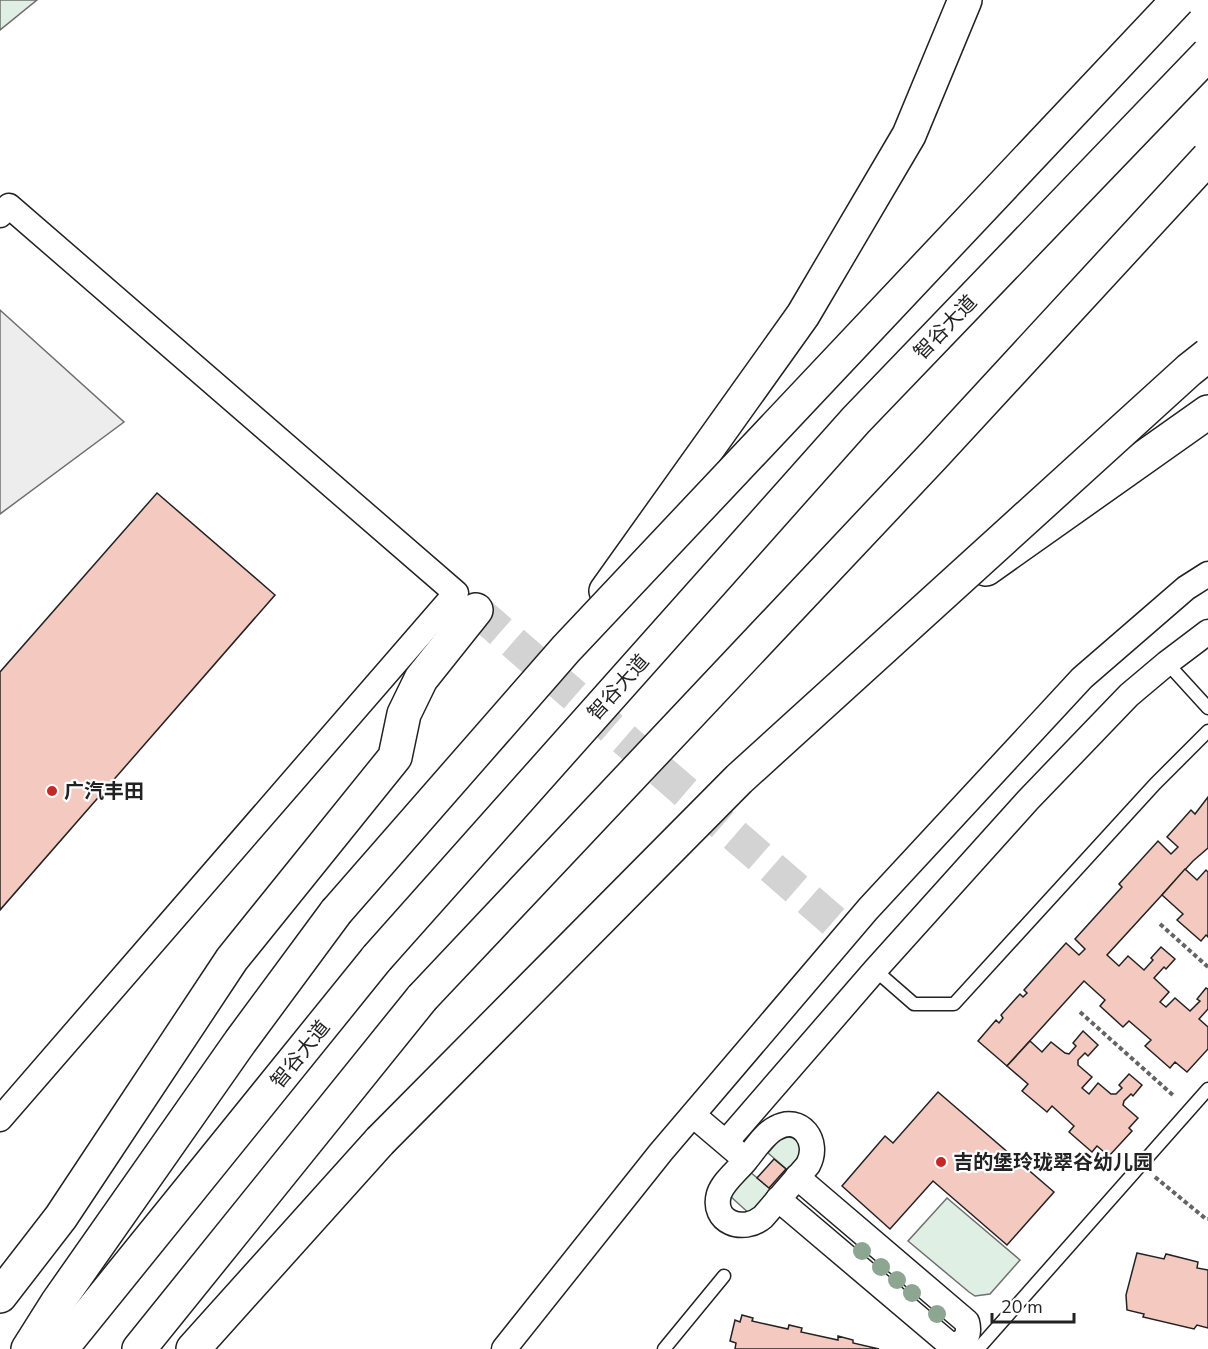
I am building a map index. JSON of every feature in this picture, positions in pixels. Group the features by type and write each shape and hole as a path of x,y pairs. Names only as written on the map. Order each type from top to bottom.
{"main road":[{"path":"566,649 802,315 909,135 965,0"},
{"path":"28,1349 57,1303 233,1051 336,912 566,649 1178,0"},
{"name":"智谷大道","path":"61,1349 377,958 856,420 1208,54"},
{"path":"139,1349 422,998 935,454 1208,158"},
{"path":"194,1349 380,1142 740,779 1208,355"},
{"path":"916,619 1208,412"},
{"path":"0,1296 61,1217 232,959 395,757 404,714 421,679 466,602"}],"street":[{"path":"0,215 9,207 466,602 0,1119"},
{"path":"504,1349 693,1115 868,909 1082,678 1186,588 1208,574"},
{"path":"726,1142 875,970 1028,800 1129,695 1208,632"},
{"path":"693,1115 746,1160"},
{"path":"785,1124 804,1130 813,1146 812,1156 797,1177 756,1223 746,1226 728,1221 718,1204 724,1186 776,1128 785,1124"},
{"path":"778,1199 948,1343 954,1345 966,1339 968,1322 797,1177"}],"lane":[{"path":"1167,663 1208,708"},
{"path":"875,970 914,1004 954,1004 1155,784 1208,731"},
{"path":"966,1339 978,1349 1208,1089"},
{"path":"664,1349 724,1276"}],"path":[{"path":"1160,924 1208,967"},
{"path":"1080,1012 1189,1110"},
{"path":"1141,1165 1206,1220 1208,1219"}],"green space":[{"path":"0,0 37,0 0,30"},
{"path":"786,1132 809,1151 791,1173 768,1153"},
{"path":"750,1172 773,1191 752,1216 730,1196"},
{"path":"947,1198 1020,1260 990,1294 975,1296 908,1241"}],"shaded area":[{"path":"0,310 124,422 0,514"}],"building":[{"name":"广汽丰田","path":"157,493 275,595 0,910 0,672"},
{"path":"1208,797 1208,848 1193,861 1107,955 1119,966 1128,956 1144,970 1161,947 1175,959 1154,978 1169,992 1160,1002 1166,1007 1175,998 1190,1011 1200,1001 1197,999 1206,988 1208,989 1208,1009 1199,1019 1208,1027 1208,1049 1187,1072 1175,1062 1170,1068 1145,1046 1151,1040 1129,1021 1123,1027 1100,1006 1105,1000 1084,981 1007,1066 978,1041 996,1020 999,1023 1003,1018 1001,1015 1020,994 1023,997 1027,993 1024,990 1066,943 1079,955 1085,949 1075,939 1122,887 1119,884 1158,841 1171,854 1178,847 1167,837 1191,810 1195,814"},
{"path":"1185,869 1197,880 1206,870 1208,872 1208,937 1206,935 1201,941 1177,920 1183,914 1162,895"},
{"path":"1083,1031 1098,1045 1088,1056 1085,1053 1078,1060 1078,1065 1092,1077 1082,1088 1089,1094 1098,1083 1111,1094 1116,1094 1122,1088 1119,1085 1129,1074 1142,1085 1133,1096 1131,1094 1124,1101 1123,1105 1138,1118 1129,1128 1132,1131 1109,1156 1097,1146 1092,1152 1069,1132 1074,1126 1052,1106 1047,1112 1022,1091 1028,1084 1007,1066 1030,1041 1042,1052 1051,1042 1069,1054 1076,1046 1073,1043"},
{"name":"吉的堡玲珑翠谷幼儿园","path":"938,1092 1054,1192 1007,1245 933,1181 890,1229 842,1186 885,1136 893,1143"},
{"path":"774,1159 786,1169 769,1188 757,1178"},
{"path":"1137,1253 1164,1259 1166,1254 1198,1262 1197,1268 1208,1270 1208,1328 1197,1325 1194,1329 1143,1317 1144,1314 1127,1310 1126,1295"},
{"path":"742,1315 753,1318 752,1321 788,1329 789,1325 802,1328 801,1332 838,1340 838,1336 853,1340 853,1343 879,1349 735,1349 736,1343 730,1341 735,1320 740,1322"}],"tunnel":[{"path":"476,610 847,933"}],"place":[{"name":"广汽丰田","path":"52,791"},
{"name":"吉的堡玲珑翠谷幼儿园","path":"941,1162"}]}
